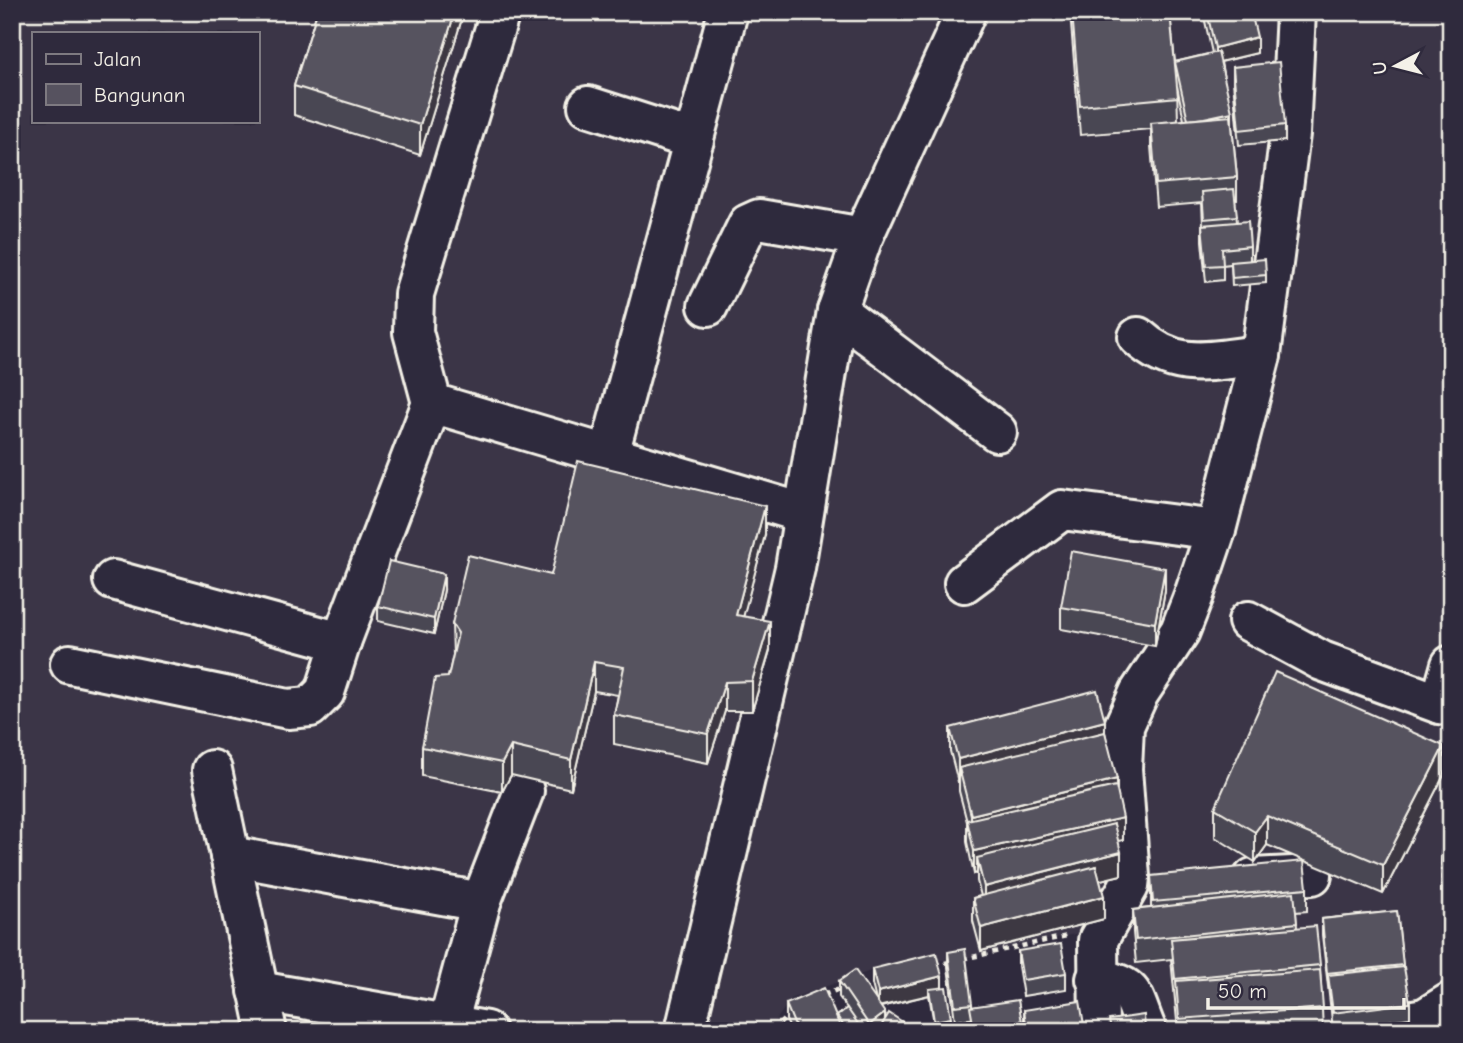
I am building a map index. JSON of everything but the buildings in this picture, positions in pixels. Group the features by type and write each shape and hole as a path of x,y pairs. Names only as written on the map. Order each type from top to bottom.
{"street":[{"path":"70,664 288,709 310,707 326,692 341,642 432,403 413,332 414,294 500,12"},
{"path":"609,454 728,12"},
{"path":"685,1031 795,568 837,311 863,237 966,12"},
{"path":"1099,1031 1096,953 1104,927 1129,886 1121,749 1124,726 1139,693 1180,631 1216,530 1261,355 1290,134 1296,12"},
{"path":"588,106 694,140"},
{"path":"708,306 748,224 759,219 863,237"},
{"path":"837,311 997,432"},
{"path":"1138,337 1163,357 1180,362 1261,355"},
{"path":"432,403 803,513"},
{"path":"964,583 1062,510 1216,530"},
{"path":"113,580 341,642"},
{"path":"1248,621 1322,661 1445,705 1451,664"},
{"path":"212,771 267,1031"},
{"path":"448,1024 481,902 524,791"},
{"path":"230,856 481,902"},
{"path":"1220,880 1312,875"},
{"path":"1129,886 1168,884"},
{"path":"1096,979 1120,982 1129,989 1147,1031"},
{"path":"258,991 486,1031"},
{"path":"1350,1031 1424,1018 1451,1002"}],"path":[{"path":"933,966 1104,927"},
{"path":"812,1000 850,985"},
{"path":"773,1031 790,1012"}],"shaded area":[{"path":"12,12 1451,12 1451,1030 1159,1031 1093,930 965,958 885,966 792,998 768,1031 265,1031 260,1014 190,1031 12,1031"}]}
